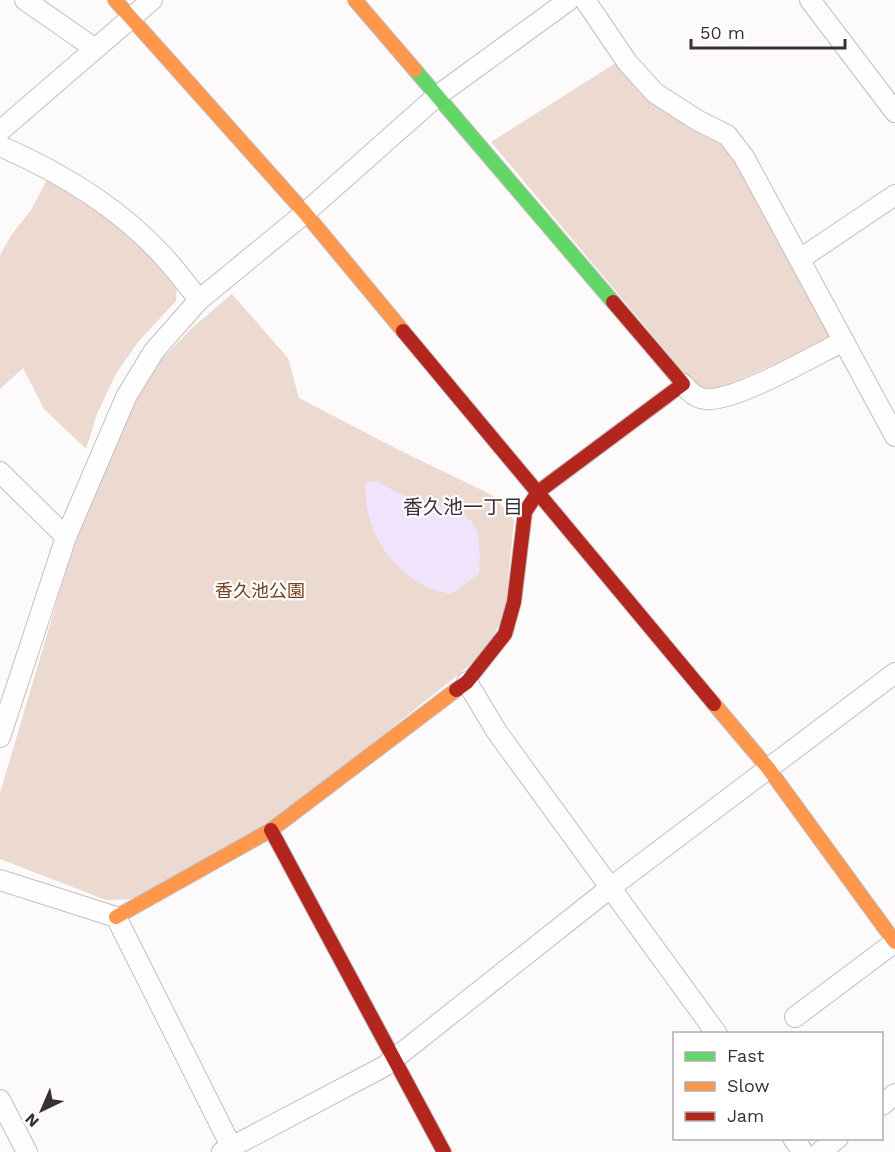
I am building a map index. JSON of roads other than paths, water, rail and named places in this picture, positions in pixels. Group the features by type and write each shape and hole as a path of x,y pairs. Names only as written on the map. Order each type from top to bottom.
{"street":[{"path":"25,0 94,48"},
{"path":"115,0 305,213 768,768 895,942 795,1017"},
{"path":"0,131 152,0"},
{"path":"355,0 696,397 717,399 739,393 844,341"},
{"path":"0,737 66,537 126,397 154,351 199,300 305,213 437,96 569,0"},
{"path":"585,0 627,62 655,93 697,120 727,135 744,157 895,436"},
{"path":"810,0 895,112"},
{"path":"0,146 46,166 117,214 164,257 199,300"},
{"path":"800,259 895,195"},
{"path":"116,917 271,830 467,681 505,634 513,602 525,512 538,492 683,384"},
{"path":"0,472 66,537"},
{"path":"0,880 116,917 229,1150 385,1066 610,888 895,674"},
{"path":"467,681 498,732 716,1032"},
{"path":"271,830 444,1152"},
{"path":"883,1104 895,1094"},
{"path":"0,1100 27,1152"},
{"path":"820,1152 835,1140"}],"district":[{"name":"香久池一丁目","path":"463,507"}],"park label":[{"name":"香久池公園","path":"260,591"}]}
